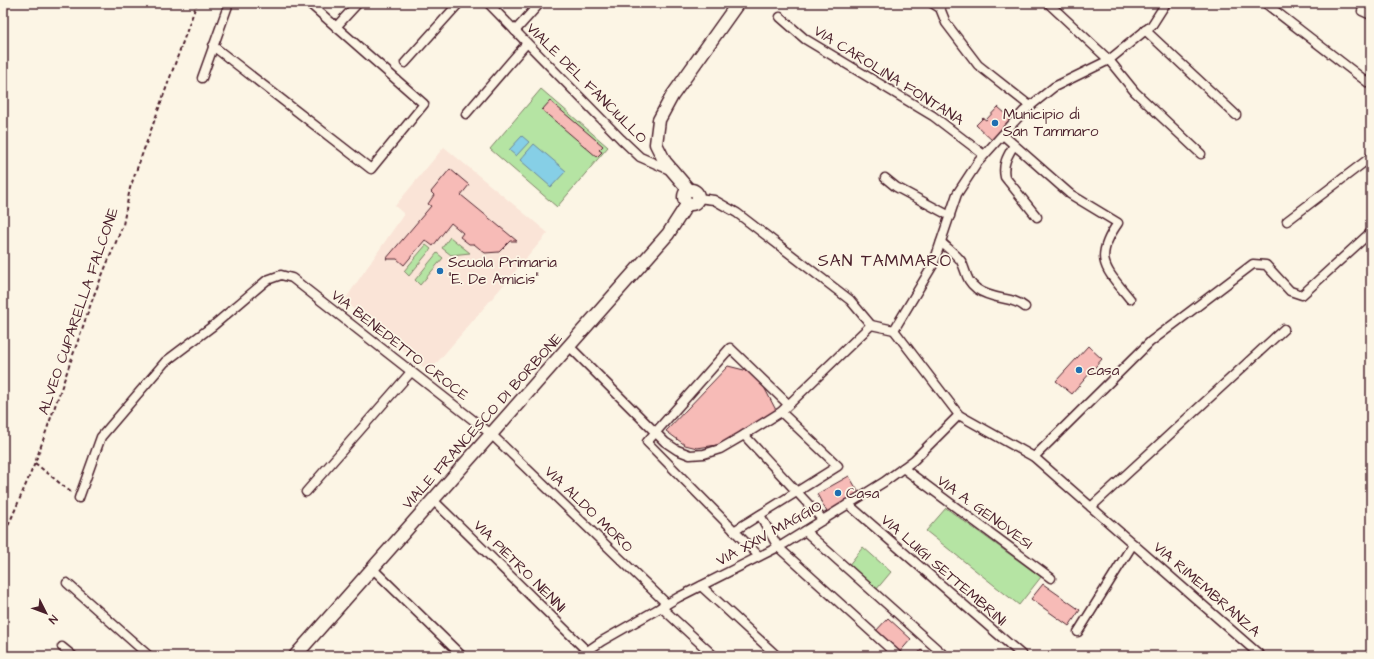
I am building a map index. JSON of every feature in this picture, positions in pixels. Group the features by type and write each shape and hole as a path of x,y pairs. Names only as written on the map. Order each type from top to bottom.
{"street":[{"path":"202,78 229,3"},
{"path":"213,46 371,169 424,104 309,3"},
{"path":"336,27 358,3"},
{"path":"406,63 459,3"},
{"name":"VIALE DEL FANCIULLO","path":"488,3 640,156 673,172"},
{"path":"515,31 540,3"},
{"path":"738,3 672,96 658,120 656,144 665,162 691,197 714,200 737,213 850,300 871,325 894,330 959,416"},
{"path":"932,3 940,8 946,24 978,64 1030,106"},
{"path":"1048,3 1109,60 1135,92 1201,154"},
{"path":"894,330 933,265 957,194 984,155 1030,106 1054,87 1109,60 1152,25 1166,3"},
{"path":"1265,3 1371,85"},
{"path":"1362,11 1371,15"},
{"name":"VIA CAROLINA FONTANA","path":"780,17 805,39 933,116 984,155"},
{"path":"1145,30 1236,115"},
{"path":"466,114 527,43"},
{"path":"1003,135 1070,194 1118,223 1106,245 1103,258 1106,270 1130,299"},
{"path":"1014,145 1007,156 1003,169 1005,177 1037,217"},
{"path":"1287,221 1371,157"},
{"path":"885,178 896,187 950,216"},
{"name":"VIALE FRANCESCO DI BORBONE","path":"295,656 668,234 691,197"},
{"path":"1034,458 1150,342 1253,264 1266,265 1290,291 1302,295 1371,232"},
{"path":"941,242 959,259 964,267 965,275 975,288 987,296 1018,301 1025,307"},
{"name":"VIA BENEDETTO CROCE","path":"78,498 101,437 165,362 214,325 267,280 281,275 292,278 491,434"},
{"path":"569,346 656,432 677,450 690,455 704,454 720,449 781,412 871,325"},
{"path":"1091,507 1284,329"},
{"path":"759,556 647,442 730,348 788,404"},
{"path":"306,492 411,372"},
{"path":"734,531 838,466 781,412"},
{"name":"VIA RIMEMBRANZA","path":"959,416 1034,458 1261,656"},
{"name":"VIA XXIV MAGGIO","path":"586,654 664,606 778,547 823,520 914,460 959,416"},
{"name":"VIA ALDO MORO","path":"491,434 714,656"},
{"path":"744,435 823,520"},
{"name":"VIA A. GENOVESI","path":"903,468 1051,578"},
{"name":"VIA PIETRO NENNI","path":"433,500 586,654"},
{"name":"VIA LUIGI SETTEMBRINI","path":"848,504 1023,656"},
{"path":"760,516 778,547 898,656"},
{"path":"805,531 945,656"},
{"path":"1078,632 1133,544"},
{"path":"372,568 462,656"},
{"path":"67,583 149,656"},
{"path":"701,586 777,656"},
{"path":"62,647 73,656"}],"path":[{"name":"ALVEO CUPARELLA FALCONE","path":"3,538 36,463 94,295 123,225 130,188 197,3"},
{"path":"36,463 78,498"}],"shaded area":[{"name":"Scuola Primaria \"E. De Amicis\"","path":"444,147 548,233 429,372 344,301 404,214 395,206"}],"green space":[{"path":"541,89 608,147 557,207 490,149"},
{"path":"450,237 470,253 451,255 442,248"},
{"path":"426,245 431,249 409,276 404,271"},
{"path":"437,253 443,258 420,285 415,280"},
{"path":"946,508 1041,577 1019,605 926,531"},
{"path":"863,547 891,572 876,590 848,566"}],"water":[{"path":"522,136 529,142 516,156 509,150"},
{"path":"534,144 566,171 551,187 520,160"}],"building":[{"path":"550,101 603,146 599,150 602,152 597,157 542,110"},
{"name":"Municipio di San Tammaro","path":"998,107 1014,121 995,143 976,125 983,118 986,120"},
{"path":"450,169 469,185 461,195 517,241 510,241 499,252 485,253 474,244 469,244 460,237 463,233 451,223 433,246 425,240 404,265 397,259 386,259 431,206 428,204 434,195 431,192"},
{"name":"casa","path":"1088,346 1102,359 1072,394 1056,381"},
{"path":"728,366 748,371 764,387 778,414 722,448 717,445 697,448 685,445 666,431"},
{"name":"Casa","path":"849,476 859,493 827,512 817,494"},
{"path":"1043,584 1080,610 1069,626 1031,599"},
{"path":"888,618 911,639 898,654 874,633"},
{"path":"921,650 928,656 916,656"}],"place":[{"name":"Municipio di San Tammaro","path":"995,123"},
{"name":"Scuola Primaria \"E. De Amicis\"","path":"440,271"},
{"name":"casa","path":"1079,370"},
{"name":"Casa","path":"838,493"}],"district":[{"name":"SAN TAMMARO","path":"885,260"}]}
